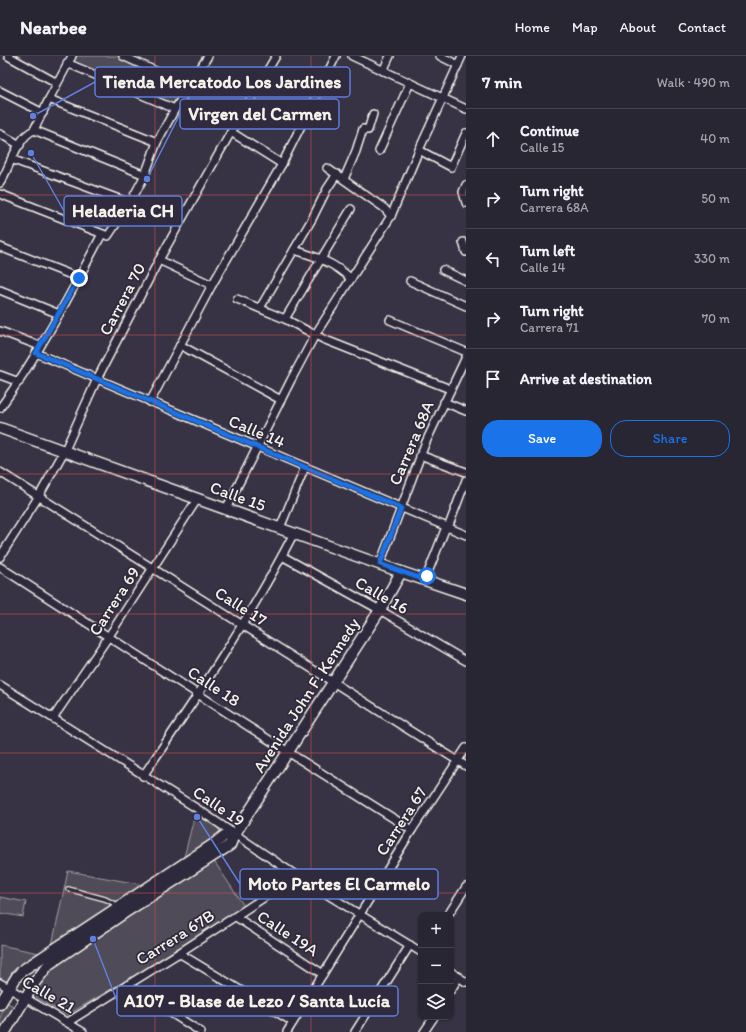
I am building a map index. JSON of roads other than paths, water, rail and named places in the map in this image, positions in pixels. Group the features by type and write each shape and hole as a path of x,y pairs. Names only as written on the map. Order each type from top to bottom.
{"street":[{"path":"8,56 57,83"},
{"path":"72,56 67,63 34,130 28,133 11,160 1,182 0,195 105,235"},
{"path":"123,56 139,59 188,86"},
{"path":"0,408 19,382 105,235 130,203 145,175 157,142 188,86 208,56"},
{"name":"Carrera 70","path":"0,557 40,496 65,450 97,379 159,260 231,132 276,56"},
{"path":"150,402 212,286 282,164 336,56"},
{"path":"352,56 466,109"},
{"path":"383,71 390,56"},
{"path":"440,56 458,65"},
{"path":"226,509 315,335 391,216 418,150 444,98 462,56"},
{"path":"67,63 175,109"},
{"path":"379,151 410,83"},
{"path":"0,91 42,113"},
{"path":"49,99 157,142"},
{"path":"344,179 356,151 363,129 368,130 373,114"},
{"path":"34,130 145,175"},
{"path":"231,132 282,164"},
{"path":"418,150 451,167 466,133"},
{"path":"0,134 20,145"},
{"path":"11,160 130,203"},
{"path":"327,168 384,208 391,216"},
{"path":"260,308 337,174"},
{"path":"466,185 463,192 466,203"},
{"path":"285,319 351,209"},
{"path":"463,242 466,252"},
{"path":"0,247 79,278"},
{"path":"294,250 321,258 344,272 351,279"},
{"path":"159,260 212,286"},
{"path":"443,270 466,281"},
{"path":"410,281 466,306"},
{"path":"0,290 59,314"},
{"path":"237,299 285,319 315,335 450,390"},
{"path":"390,320 466,352"},
{"path":"0,331 40,346"},
{"path":"180,345 281,400"},
{"name":"Calle 14","path":"36,353 466,535"},
{"name":"Carrera 68A","path":"380,564 420,455 466,358"},
{"path":"0,375 19,382"},
{"path":"444,402 466,411"},
{"name":"Calle 15","path":"0,428 466,594"},
{"path":"420,455 466,472"},
{"path":"280,528 305,467"},
{"name":"Calle 17","path":"0,472 466,766"},
{"path":"425,580 466,480"},
{"name":"Carrera 69","path":"53,718 109,636 198,498"},
{"path":"144,776 199,694 242,624 294,533"},
{"name":"Calle 16","path":"282,556 380,610 466,661"},
{"name":"Calle 18","path":"0,567 412,830"},
{"name":"Avenida John F. Kennedy","path":"5,1032 41,972 49,964 124,913 230,845 234,835 380,610 401,572"},
{"name":"Calle 19","path":"0,685 196,808 297,876 418,950"},
{"name":"Carrera 67","path":"287,1032 412,830 466,748"},
{"path":"0,1004 17,976 23,970 120,907 183,862 224,836 234,835"},
{"name":"Carrera 67B","path":"68,1022 236,917 297,876"},
{"path":"450,912 466,887"},
{"name":"Calle 19A","path":"236,917 323,974"},
{"path":"355,1032 410,945"},
{"path":"179,953 293,1022"},
{"path":"454,974 466,982"},
{"path":"454,985 459,977"},
{"name":"Calle 21","path":"0,983 83,1032"},
{"path":"127,985 201,1032"},
{"path":"424,1032 432,1020"}],"lane":[{"path":"68,889 105,899 120,907"}],"place":[{"name":"Tienda Mercatodo Los Jardines","path":"33,116"},
{"name":"Heladeria CH","path":"31,153"},
{"name":"Virgen del Carmen","path":"147,179"},
{"name":"Moto Partes El Carmelo","path":"197,817"},
{"name":"A107 - Blase de Lezo / Santa Lucía","path":"93,939"}]}
